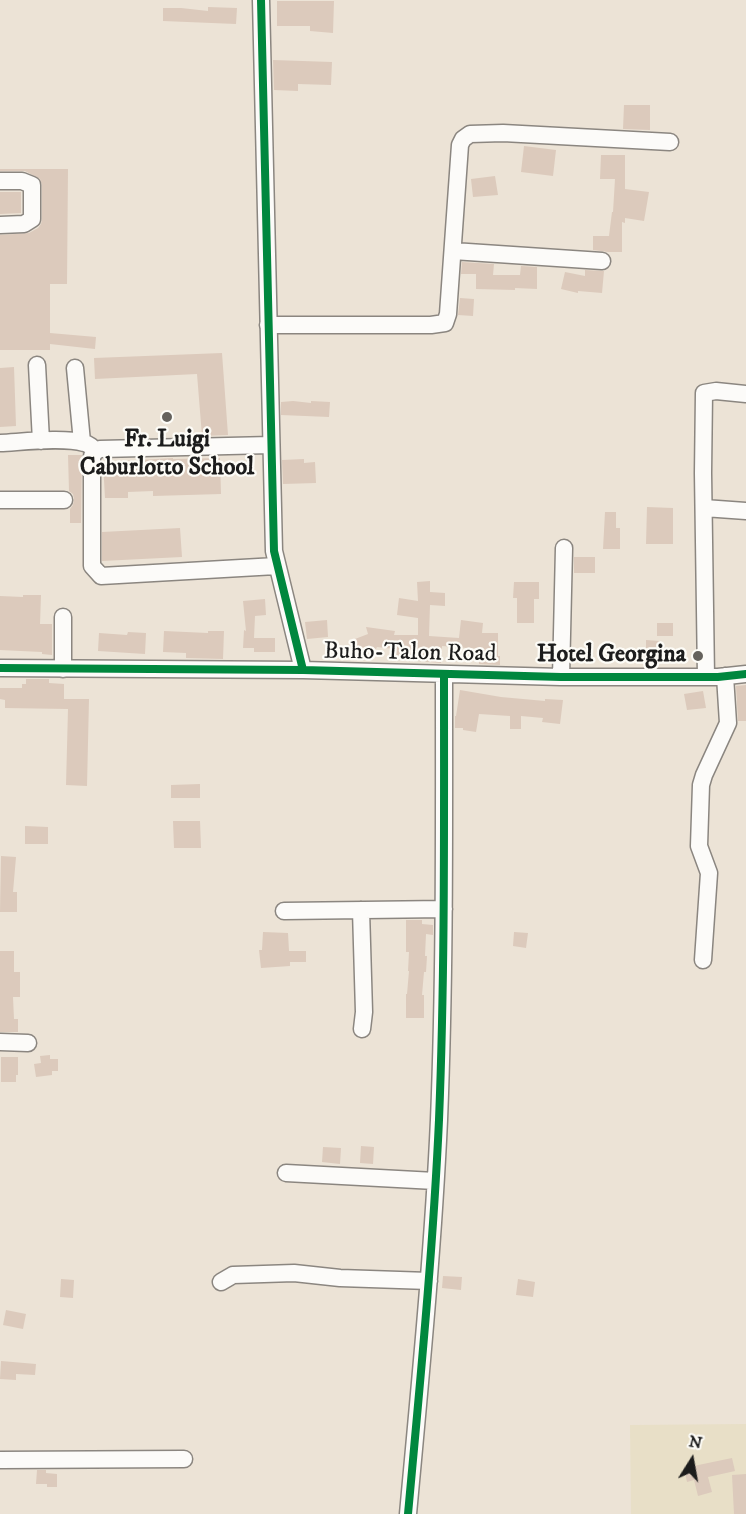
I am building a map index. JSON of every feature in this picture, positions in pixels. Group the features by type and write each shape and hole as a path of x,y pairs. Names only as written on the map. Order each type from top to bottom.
{"street":[{"path":"261,0 274,551 303,670"},
{"path":"268,325 431,325 445,323 448,314 460,145 463,139 470,134 503,133 670,142"},
{"path":"0,182 22,181 32,185 32,219 24,224 0,225"},
{"path":"453,251 602,261"},
{"path":"37,365 41,441"},
{"path":"75,368 92,456 92,566 101,576 276,566"},
{"path":"706,677 704,393 716,391 746,394"},
{"path":"0,443 41,441 100,450 271,446"},
{"path":"0,500 64,500"},
{"path":"704,508 746,511"},
{"path":"561,677 564,548"},
{"path":"63,617 63,669"},
{"name":"Buho-Talon Road","path":"0,668 303,670 561,677 706,677 746,674"},
{"path":"408,1514 426,1323 439,1119 444,909 444,674"},
{"path":"703,960 709,873 699,846 701,785 728,723 725,676"},
{"path":"284,911 444,909"},
{"path":"361,910 364,1012 362,1029"},
{"path":"0,1042 28,1042"},
{"path":"286,1173 435,1181"},
{"path":"221,1282 233,1275 262,1273 429,1281"},
{"path":"0,1460 184,1459"}],"shaded area":[{"path":"746,1424 746,1514 631,1514 630,1425"}],"building":[{"path":"277,1 334,1 333,33 310,31 310,26 277,26"},
{"path":"208,7 237,8 236,24 163,21 163,8 208,11"},
{"path":"273,60 332,62 331,85 298,84 298,91 274,90"},
{"path":"624,105 650,105 650,130 623,129"},
{"path":"524,146 556,150 553,176 521,172"},
{"path":"601,155 625,155 625,189 649,192 644,221 625,218 625,223 622,222 622,252 593,250 593,236 609,236 613,212 615,179 600,179"},
{"path":"0,169 68,169 67,284 50,284 50,333 96,337 95,349 50,344 50,350 0,350 0,235 29,233 38,228 42,219 42,185 40,179 25,171 0,171"},
{"path":"495,176 498,195 473,197 471,179"},
{"path":"0,192 21,192 21,213 0,214"},
{"path":"462,262 494,264 493,275 520,275 521,266 537,267 537,289 476,289 476,274 461,274"},
{"path":"585,270 604,271 602,293 578,291 578,293 561,289 565,272 585,276"},
{"path":"460,298 474,299 473,316 458,315"},
{"path":"222,353 228,435 202,436 197,374 95,379 94,358"},
{"path":"14,367 16,426 0,427 0,368"},
{"path":"281,402 330,402 329,417 281,415"},
{"path":"68,455 82,455 81,523 70,523 70,509 74,499 73,494 69,491"},
{"path":"220,458 221,494 153,496 153,491 128,492 128,498 105,498 103,462"},
{"path":"304,459 304,463 315,462 316,483 283,484 282,460"},
{"path":"647,507 673,508 673,544 646,544"},
{"path":"605,512 616,512 616,528 620,528 620,549 603,549"},
{"path":"180,528 182,557 102,561 102,532"},
{"path":"574,557 595,557 595,573 574,573"},
{"path":"430,581 430,592 445,593 445,606 430,605 429,636 459,638 461,620 483,623 482,633 498,633 500,665 479,664 480,649 442,646 441,663 393,659 394,649 355,647 355,639 368,634 366,627 395,631 394,635 418,635 418,618 397,615 399,598 418,601 417,582"},
{"path":"514,582 539,582 539,599 534,599 534,623 517,623 517,598 513,598"},
{"path":"23,595 41,595 40,624 52,624 52,655 42,654 42,652 0,650 0,596 23,597"},
{"path":"265,599 266,615 255,616 254,638 275,638 275,652 254,652 254,648 243,648 244,630 246,631 243,601"},
{"path":"327,620 328,637 307,639 305,622"},
{"path":"657,623 673,623 673,636 657,636"},
{"path":"164,631 208,633 208,631 224,631 223,659 186,658 186,653 163,652"},
{"path":"128,632 146,633 145,654 98,651 99,633 127,635"},
{"path":"646,640 660,641 659,666 646,666"},
{"path":"26,679 49,679 49,683 64,684 64,699 89,699 87,786 66,785 68,709 5,708 5,700 0,699 0,688 22,688 22,684 26,684"},
{"path":"746,685 746,721 738,721 736,686"},
{"path":"460,690 501,697 545,701 545,699 563,700 560,724 542,722 543,718 521,716 521,729 510,729 510,716 479,714 476,732 455,728"},
{"path":"703,691 706,708 687,710 684,694"},
{"path":"200,784 200,798 171,798 171,785"},
{"path":"173,821 200,821 201,848 174,848"},
{"path":"25,826 48,827 48,844 25,844"},
{"path":"1,856 16,857 13,892 17,892 17,912 0,912"},
{"path":"406,920 422,920 422,924 433,925 433,935 426,934 426,972 424,972 422,995 424,995 424,1018 406,1018 409,952 406,952"},
{"path":"263,932 288,933 289,951 306,951 306,962 290,962 290,966 261,968 259,950 262,950"},
{"path":"514,932 528,933 526,948 513,946"},
{"path":"0,951 14,951 14,972 20,972 20,997 13,997 14,1019 18,1019 18,1032 0,1032"},
{"path":"50,1055 50,1059 58,1059 58,1071 52,1071 52,1075 36,1077 34,1064 41,1063 40,1056"},
{"path":"1,1057 18,1057 16,1082 1,1082"},
{"path":"361,1146 374,1147 373,1164 360,1163"},
{"path":"323,1147 341,1148 340,1164 322,1162"},
{"path":"443,1276 462,1277 461,1290 442,1288"},
{"path":"61,1279 74,1280 73,1298 60,1297"},
{"path":"518,1279 535,1282 533,1297 516,1295"},
{"path":"6,1310 26,1314 23,1329 3,1325"},
{"path":"1,1361 36,1364 35,1375 16,1374 16,1380 0,1379"},
{"path":"732,1458 735,1471 708,1477 712,1492 698,1496 694,1480 687,1482 684,1468"},
{"path":"37,1470 57,1474 57,1487 36,1484"},
{"path":"746,1474 746,1514 734,1514 732,1475"}],"cycle path":[{"path":"261,0 274,551 303,670"},
{"path":"0,668 303,670 561,677 718,677 746,674"},
{"path":"408,1514 430,1268 439,1120 443,953 444,674"}],"place":[{"name":"Fr. Luigi Caburlotto School","path":"167,417"},
{"name":"Hotel Georgina","path":"698,656"}]}
